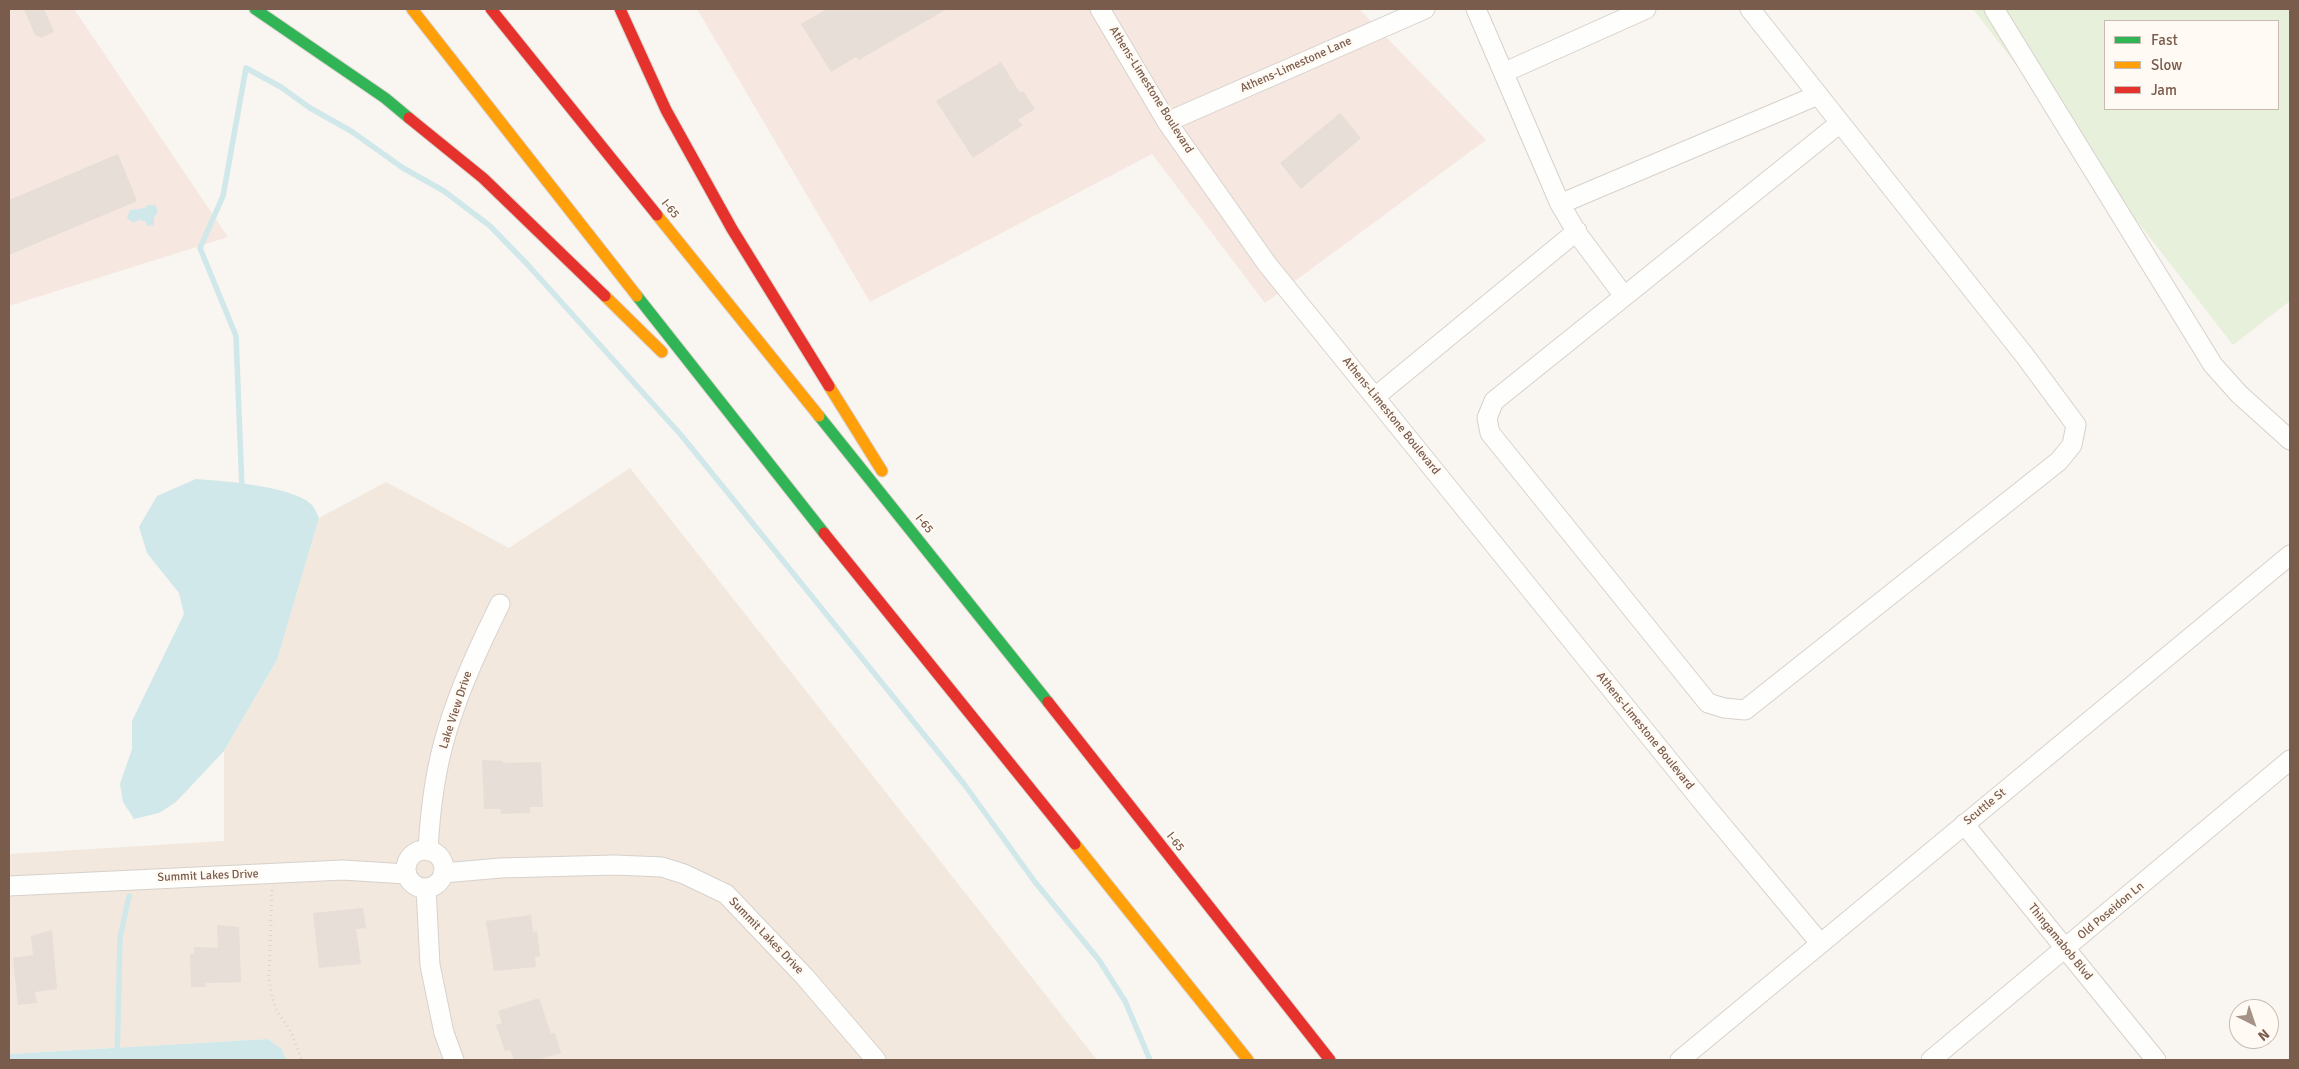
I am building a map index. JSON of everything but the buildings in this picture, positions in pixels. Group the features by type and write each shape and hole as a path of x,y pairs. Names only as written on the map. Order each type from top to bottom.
{"highway":[{"path":"255,9 384,98 483,178 734,420"},
{"path":"412,9 734,420 1248,1060"},
{"name":"I-65","path":"491,9 945,572 1330,1060"},
{"path":"620,9 666,110 732,229 888,480"},
{"path":"898,497 945,572"}],"street":[{"name":"Athens-Limestone Boulevard","path":"1100,9 1167,122 1267,264 1705,805 1820,942"},
{"name":"Athens-Limestone Lane","path":"1167,122 1425,9"},
{"path":"1476,9 1505,72 1560,204 1624,296"},
{"path":"1505,72 1646,9"},
{"path":"1750,9 2025,356 2076,425 2072,445 2059,461 1745,710 1724,708 1708,703 1490,433 1486,418 1494,401 1840,123"},
{"path":"1994,9 2213,365 2239,394 2290,440"},
{"path":"1560,204 1818,95"},
{"path":"1375,397 1577,231"},
{"name":"Scuttle St","path":"1680,1060 1820,942 2290,555"},
{"name":"Lake View Drive","path":"428,851 431,805 446,731 469,669 500,604"},
{"name":"Old Poseidon Ln","path":"1931,1060 2290,760"},
{"name":"Thingamabob Blvd","path":"1964,824 2156,1060"},
{"path":"422,851 428,851 438,856 442,862 443,873 437,883 426,888 411,883 406,874 406,867 411,856 422,851"},
{"name":"Summit Lakes Drive","path":"443,873 501,868 615,865 662,868 684,874 726,894 805,977 876,1060"},
{"name":"Summit Lakes Drive","path":"9,886 342,870 406,874"},
{"path":"426,888 430,965 444,1032 454,1060"}],"path":[{"path":"272,884 269,979 272,997 277,1011 292,1032 302,1060"}],"shaded area":[{"path":"9,9 74,9 228,237 9,306"},
{"path":"697,9 1359,9 1486,140 1265,303 1152,154 870,302"},
{"path":"630,468 1097,1060 286,1060 282,1049 268,1039 9,1054 9,854 224,841 224,751 277,660 319,518 386,482 509,548"}],"green space":[{"path":"1973,9 2290,9 2290,301 2233,345"}],"water":[{"path":"147,205 155,205 158,211 154,218 154,225 147,226 145,221 139,220 133,223 127,218 130,210 145,208"},
{"path":"196,479 257,486 290,493 312,505 319,518 277,660 224,751 176,802 159,813 134,819 123,802 120,784 132,749 132,721 184,614 179,593 147,553 139,527 157,496"},
{"path":"268,1039 282,1049 286,1060 9,1060 9,1054"}],"waterway":[{"path":"242,489 236,336 200,248 223,196 246,68 281,87 310,108 351,131 403,168 444,191 490,226 527,264 681,435 964,784 1035,882 1099,960 1125,1001 1150,1060"},
{"path":"117,1060 120,938 129,896"}],"traffic: fast":[{"path":"255,9 385,98 409,118"},
{"path":"637,296 824,533"},
{"path":"819,416 1048,702"}],"traffic: slow":[{"path":"412,9 637,296"},
{"path":"657,215 819,416"},
{"path":"605,296 662,352"},
{"path":"829,386 882,471"},
{"path":"1075,844 1248,1060"}],"traffic: jam":[{"path":"491,9 657,215"},
{"path":"620,9 666,110 732,229 829,386"},
{"path":"409,118 483,178 605,296"},
{"path":"824,533 1075,844"},
{"path":"1048,702 1330,1060"}]}
